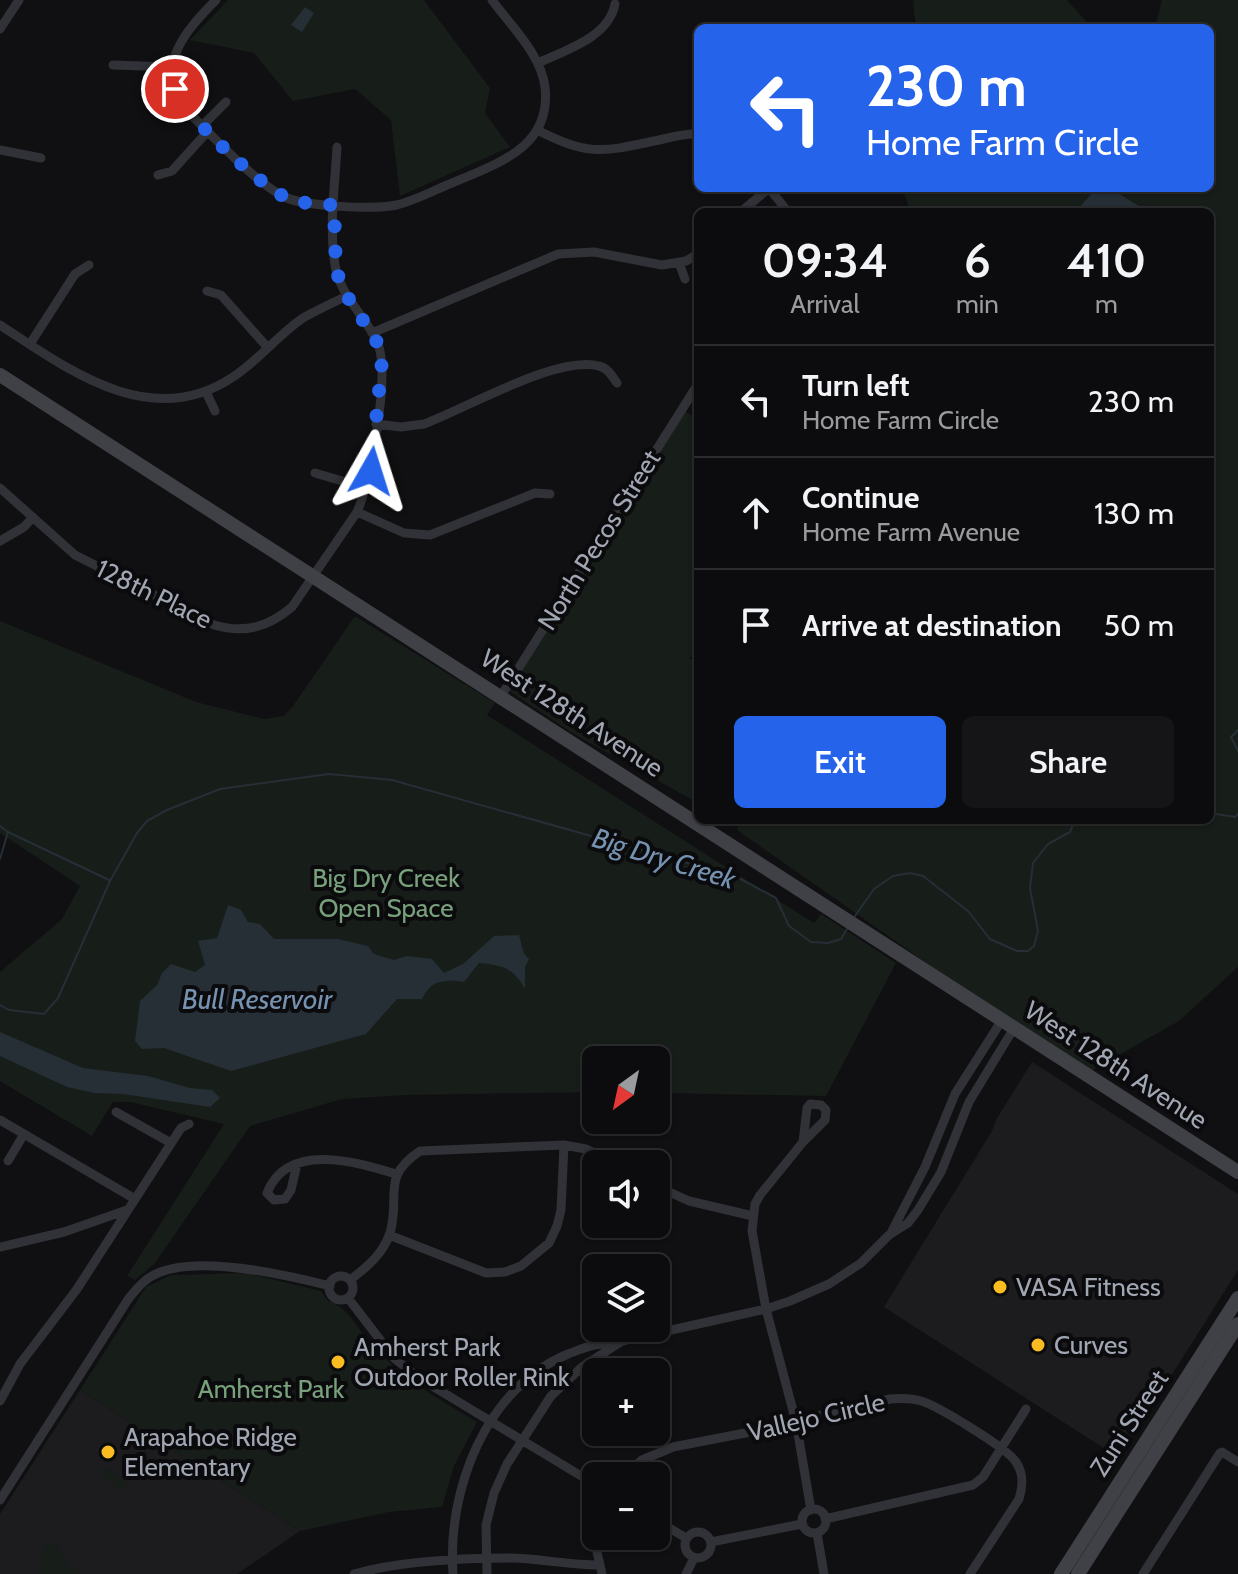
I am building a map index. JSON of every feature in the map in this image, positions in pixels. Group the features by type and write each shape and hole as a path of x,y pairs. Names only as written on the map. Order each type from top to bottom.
{"main road":[{"name":"West 128th Avenue","path":"0,375 694,821"},
{"name":"West 128th Avenue","path":"699,824 1238,1172"},
{"name":"Zuni Street","path":"1061,1574 1238,1298"},
{"name":"Zuni Street","path":"1078,1574 1238,1324"}],"street":[{"path":"0,29 19,0"},
{"path":"216,0 179,44 172,67 178,97 186,110 279,193 296,201 387,207 403,204 510,157 537,130 545,97 538,63 492,0"},
{"path":"538,63 600,30 611,19 615,4"},
{"path":"113,65 172,67"},
{"path":"158,175 172,171 226,102"},
{"path":"537,130 566,145 590,150 610,150 694,134"},
{"name":"128th Place","path":"0,488 75,555 200,619 229,630 256,629 279,618 292,607 357,512 371,471 382,375 381,354 372,333 347,296 335,261 337,147"},
{"path":"0,150 41,158"},
{"path":"746,208 764,192"},
{"path":"772,192 785,208"},
{"path":"372,333 558,254 586,251 656,265 679,263 694,256"},
{"path":"679,263 685,279"},
{"path":"30,344 75,274 89,265"},
{"path":"207,291 221,295 268,348"},
{"path":"0,325 117,392 162,399 206,392 235,376 305,317 347,296"},
{"path":"376,424 401,427 424,424 568,365 602,367 617,383"},
{"name":"North Pecos Street","path":"501,696 694,390"},
{"path":"206,392 215,411"},
{"path":"315,473 366,488"},
{"path":"357,512 404,533 430,535 535,493 550,494"},
{"path":"0,541 24,527 33,517"},
{"path":"889,1235 925,1167 952,1100 1008,1024"},
{"path":"453,1574 455,1515 463,1481 491,1422 524,1383 562,1357 593,1345 615,1344 681,1326 766,1309 801,1297 861,1263 889,1235 908,1223 931,1191 966,1108 1008,1024"},
{"path":"952,1100 966,1108"},
{"path":"116,1112 171,1143"},
{"path":"0,1120 135,1199"},
{"path":"0,1401 2,1389 77,1289 181,1128 189,1124"},
{"path":"8,1161 24,1134"},
{"path":"803,1142 760,1195 752,1231 766,1309 796,1422 811,1510"},
{"path":"389,1235 486,1273 505,1272 521,1266 549,1243 557,1226 561,1210 564,1145"},
{"path":"350,1280 381,1253 389,1235 396,1174 402,1163 420,1151 564,1145 588,1150"},
{"path":"297,1164 321,1158 361,1163 396,1174"},
{"path":"670,1192 689,1201 753,1216"},
{"path":"0,1247 64,1232 128,1209"},
{"path":"0,1500 142,1283 172,1269 239,1268 330,1286"},
{"path":"344,1277 350,1280 353,1290 348,1298 340,1300 333,1297 330,1286 336,1278 344,1277"},
{"path":"348,1298 394,1358 419,1378 582,1476"},
{"path":"487,1574 486,1525 494,1493 521,1439 560,1386 615,1344"},
{"name":"Vallejo Circle","path":"639,1462 663,1450 890,1399 913,1399 937,1408 1001,1449 1016,1462 1021,1472 1021,1493 970,1574"},
{"path":"825,1519 966,1488 983,1477 1026,1409"},
{"path":"1143,1574 1220,1453 1238,1462"},
{"path":"802,1524 804,1514 811,1510 818,1511 825,1519"},
{"path":"802,1524 809,1532 817,1533 823,1528 825,1519"},
{"path":"711,1542 802,1524"},
{"path":"670,1528 686,1538"},
{"path":"686,1538 700,1532 711,1542"},
{"path":"817,1533 824,1574"},
{"path":"686,1538 685,1550 694,1558"},
{"path":"694,1558 707,1555 711,1542"},
{"path":"354,1574 378,1568 515,1558 600,1570 599,1550"},
{"path":"686,1574 694,1558"}],"shaded area":[{"path":"1032,1062 1238,1194 1238,1270 1119,1458 884,1307"},
{"name":"Arapahoe Ridge Elementary","path":"80,1390 300,1531 237,1574 0,1574 0,1514"}],"green space":[{"path":"228,0 424,0 490,88 485,113 510,147 400,196 391,120 355,89 293,101 254,53 190,40"},
{"path":"913,0 1067,0 1088,24 916,24"},
{"path":"1162,0 1238,0 1238,967 1179,1021 1085,1074 737,830 739,824 1214,824 1214,208 910,208 904,192 1214,192 1214,24 1156,24"},
{"path":"682,409 694,417 694,657 689,657 694,661 694,801 574,734 506,689"},
{"name":"Big Dry Creek Open Space","path":"355,616 495,703 487,715 814,923 821,914 896,963 826,1096 670,1093 670,1046 582,1046 582,1092 342,1099 250,1126 155,1263 135,1280 127,1276 224,1124 130,1102 113,1102 92,1136 0,1081 0,972 62,919 80,886 0,833 0,621 196,702 264,719 284,716"},
{"name":"Amherst Park","path":"247,1273 321,1291 328,1301 345,1311 379,1352 405,1375 477,1422 454,1466 442,1507 389,1512 300,1531 80,1390 146,1287 171,1275"},
{"path":"105,1467 127,1482 126,1490 121,1490 101,1474"},
{"path":"48,1544 56,1544 67,1565 80,1574 39,1574 43,1549"}],"water":[{"path":"305,7 314,13 302,32 291,25"},
{"path":"1093,192 1116,192 1142,208 1079,208"},
{"name":"Bull Reservoir","path":"228,905 241,910 248,922 260,924 274,939 338,939 368,946 374,954 394,960 407,956 432,959 444,973 463,964 494,936 519,935 524,954 529,959 525,967 525,989 516,976 506,969 479,963 464,982 434,984 422,999 397,999 366,1034 231,1071 164,1048 142,1049 135,1041 140,1001 157,985 162,973 171,964 195,972 205,965 198,941 217,938"},
{"path":"0,1032 83,1068 148,1076 190,1088 212,1090 220,1098 210,1107 67,1087 0,1056"}],"waterway":[{"name":"Big Dry Creek","path":"1238,730 1231,737 1238,751"},
{"name":"Big Dry Creek","path":"0,1005 9,1010 44,1014 58,998 110,881 147,821 220,789 329,774 392,780 737,877 776,898 789,926 811,942 828,943 841,939 847,929"},
{"name":"Big Dry Creek","path":"1214,814 1235,817 1238,814"},
{"name":"Big Dry Creek","path":"855,916 874,889 893,876 910,873 923,876 968,911 990,939 1017,951 1028,951 1034,946 1038,931 1030,888 1033,863 1048,844 1070,832 1073,824"},
{"name":"Big Dry Creek","path":"0,826 8,832 0,859"},
{"name":"Big Dry Creek","path":"8,832 109,880"}],"place":[{"name":"VASA Fitness","path":"1000,1287"},
{"name":"Curves","path":"1038,1345"},
{"name":"Amherst Park Outdoor Roller Rink","path":"338,1362"},
{"name":"Arapahoe Ridge Elementary","path":"108,1452"}],"route":[{"path":"175,89 186,110 269,186 296,201 334,205 336,271 347,296 376,340 382,361 371,471"}]}
